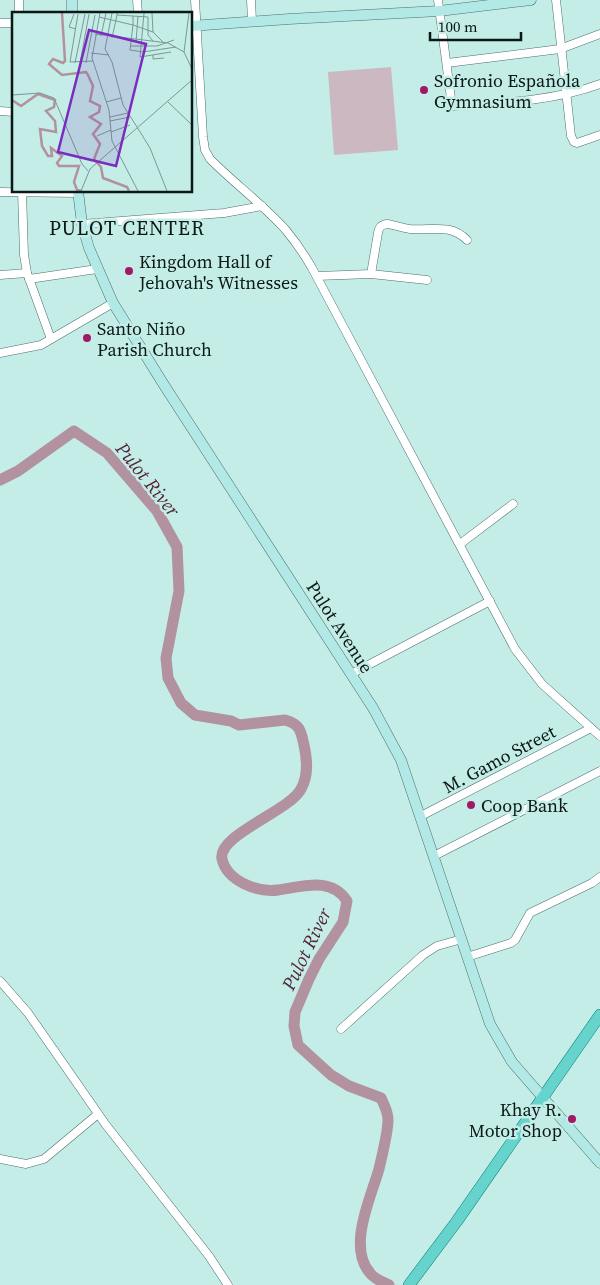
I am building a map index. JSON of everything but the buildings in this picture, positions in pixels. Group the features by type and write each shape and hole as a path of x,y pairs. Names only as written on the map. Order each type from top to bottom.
{"main road":[{"path":"412,1280 457,1221 600,1015"}],"street":[{"path":"195,0 193,26 205,150 210,159 262,206 286,230 299,247 317,276 515,649 542,684 600,736"},
{"path":"251,0 252,21"},
{"path":"438,0 452,106 493,104 566,94 600,84"},
{"path":"193,26 440,11 531,0"},
{"path":"556,0 571,136 574,142 580,142 600,135"},
{"path":"447,63 560,49 600,34"},
{"path":"0,192 78,192"},
{"path":"22,192 24,255 28,276 51,339"},
{"name":"Pulot Avenue","path":"78,192 82,224 97,269 113,303 351,674 393,743 421,816 483,1005 496,1036 512,1062 600,1163"},
{"path":"82,224 180,218 262,206"},
{"path":"371,274 379,228 383,224 410,229 447,229 457,232 467,240"},
{"path":"0,275 28,276 97,269"},
{"path":"317,276 371,274 427,280"},
{"path":"0,353 40,344 113,303"},
{"path":"460,544 513,504"},
{"path":"351,674 490,601"},
{"name":"M. Gamo Street","path":"421,816 591,728"},
{"path":"434,856 600,771"},
{"path":"467,957 511,943 515,940 526,917 530,913 576,892 600,877"},
{"path":"341,1029 423,955 437,946 462,939"},
{"path":"0,981 28,1013 98,1114 209,1256 228,1285"},
{"path":"0,1159 26,1164 44,1159 98,1114"}],"shaded area":[{"path":"391,67 398,150 334,155 328,72"}],"waterway":[{"name":"Pulot River","path":"0,480 18,471 74,431 107,453 157,511 177,547 179,591 166,658 168,678 181,703 195,715 231,721 239,725 285,720 297,726 301,732 307,767 304,784 301,789 283,806 231,841 224,850 222,859 230,874 244,884 262,890 316,885 324,886 333,888 347,901 343,922 319,959 295,1012 294,1026 298,1045 331,1075 349,1086 381,1098 386,1108 388,1120 386,1137 379,1169 363,1222 361,1250 363,1262 370,1273 376,1279 389,1285"}],"place":[{"name":"Sofronio Española Gymnasium","path":"424,90"},
{"name":"Kingdom Hall of Jehovah's Witnesses","path":"129,271"},
{"name":"Santo Niño Parish Church","path":"87,338"},
{"name":"Coop Bank","path":"471,805"},
{"name":"Khay R. Motor Shop","path":"572,1119"}],"district":[{"name":"PULOT CENTER","path":"127,228"}]}
